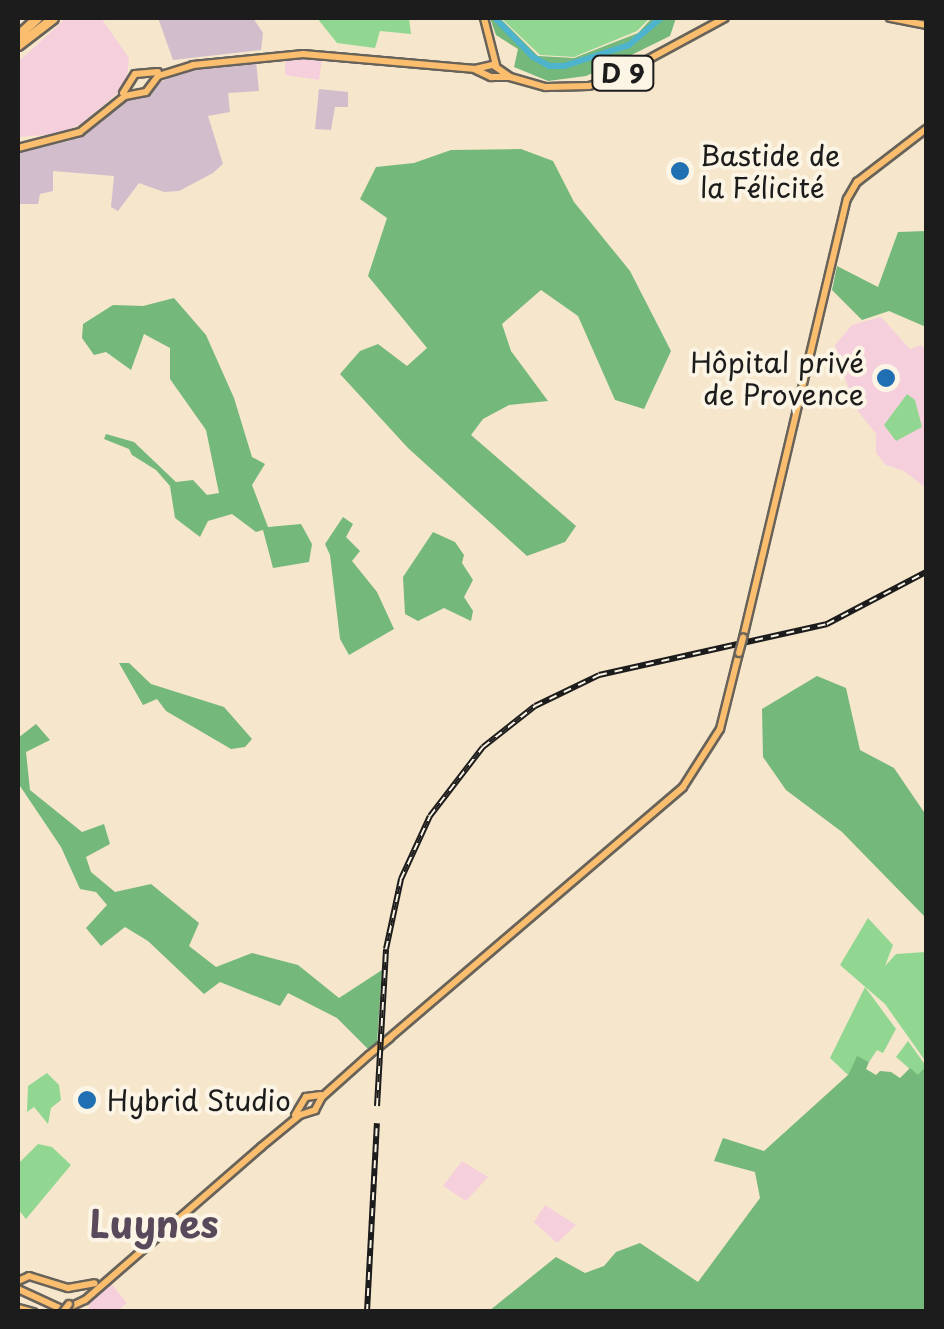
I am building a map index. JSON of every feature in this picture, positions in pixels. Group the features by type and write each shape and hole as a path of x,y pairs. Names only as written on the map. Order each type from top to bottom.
{"highway":[{"path":"18,33 37,18"},
{"path":"18,46 53,18"}],"main road":[{"path":"18,146 80,132 132,89 135,74 191,62 284,52 493,70 494,52 484,18"},
{"name":"D 9","path":"493,70 546,87 589,86 612,79 725,18"},
{"path":"890,18 926,24"},
{"path":"899,18 926,24"},
{"path":"132,89 146,92 151,82 176,69 213,62 302,54 345,59"},
{"path":"146,74 151,82"},
{"path":"69,1304 262,1147 683,787 708,753 724,716 833,258 854,186 926,129"},
{"path":"305,1108 315,1100"},
{"path":"20,1288 62,1287 69,1304"},
{"path":"20,1288 69,1304"},
{"path":"69,1304 86,1290"},
{"path":"18,1308 33,1312"}],"shaded area":[{"path":"66,18 101,18 129,58 126,86 81,124 59,134 18,137 18,62"},
{"path":"158,18 253,18 263,33 261,50 173,60"},
{"path":"285,58 322,59 319,80 285,75"},
{"path":"256,61 259,91 228,93 230,112 208,116 223,164 213,173 179,191 164,192 139,183 118,211 111,207 114,176 53,171 53,191 40,194 38,204 18,204 18,152 69,141 101,123 130,95 148,96 155,85 187,69"},
{"path":"319,89 348,92 348,107 335,107 331,130 315,129"},
{"name":"Hôpital privé de Provence","path":"881,317 910,349 921,345 926,350 926,488 904,471 886,465 876,453 876,434 854,406 835,345 852,325"},
{"path":"462,1161 488,1177 466,1201 443,1186"},
{"path":"545,1205 576,1225 557,1243 534,1222"},
{"path":"108,1280 127,1303 117,1311 88,1311 91,1295"}],"green space":[{"path":"317,18 409,18 411,34 380,31 375,48 337,43"},
{"path":"490,18 500,18 538,56 574,58 638,33 652,18 676,18 670,36 586,76 548,81 514,67 518,49 496,35"},
{"path":"501,18 650,18 637,31 574,57 540,55"},
{"path":"521,149 553,161 574,202 630,271 671,351 644,409 615,400 578,316 541,290 502,324 511,351 548,401 509,405 483,419 471,435 576,526 565,542 527,556 408,448 340,374 360,351 378,344 407,366 427,348 368,276 387,218 360,199 376,167 414,163 451,150"},
{"path":"926,231 926,327 889,311 862,320 832,290 837,266 878,287 898,232"},
{"path":"174,298 206,335 234,398 252,457 265,464 252,485 268,527 301,524 312,544 309,562 273,568 263,530 256,532 232,514 208,521 200,537 175,518 170,486 156,470 129,449 104,439 106,434 134,442 176,482 193,480 207,495 219,493 206,430 170,379 170,348 144,334 131,370 106,352 94,355 82,338 83,324 113,305 143,306"},
{"path":"907,394 915,400 922,427 896,441 884,425"},
{"path":"343,517 353,524 346,537 360,551 352,561 377,592 394,629 349,655 340,639 330,555 325,544"},
{"path":"433,532 455,542 464,555 462,563 473,580 464,597 473,611 471,621 444,608 418,621 405,614 403,577"},
{"path":"119,663 129,663 151,684 224,707 252,739 245,747 231,749 166,711 157,699 143,705"},
{"path":"817,676 846,688 860,750 894,768 926,815 926,918 842,832 786,790 763,757 762,709"},
{"path":"36,724 50,740 26,752 30,790 82,832 104,824 110,844 86,857 91,872 115,892 151,884 199,923 189,946 216,967 252,953 298,965 339,998 382,970 377,1043 369,1050 337,1018 288,993 280,1006 220,982 204,994 148,941 125,927 101,946 86,928 107,905 96,892 80,889 61,847 18,783 18,738"},
{"path":"868,918 893,945 885,966 896,954 926,952 926,1062 885,1004 840,965"},
{"path":"865,987 896,1029 883,1053 877,1050 869,1062 857,1057 848,1075 830,1058"},
{"path":"908,1041 926,1066 918,1076 896,1057"},
{"path":"857,1056 869,1062 866,1069 876,1075 880,1071 891,1072 900,1078 910,1068 918,1075 926,1066 926,1311 489,1311 556,1257 585,1273 604,1266 616,1252 640,1243 698,1282 760,1198 755,1172 714,1161 723,1138 764,1151 848,1075"},
{"path":"47,1073 59,1085 61,1100 51,1108 48,1124 34,1107 27,1112 28,1086"},
{"path":"38,1144 52,1147 71,1165 26,1219 18,1209 18,1164"}],"waterway":[{"path":"495,18 533,57 549,66 564,66 629,45 661,18"}],"railway":[{"path":"377,1106 386,949 401,879 430,816 483,747 535,706 599,675 827,624 926,572"},
{"path":"367,1312 377,1123"}],"place":[{"name":"Bastide de la Félicité","path":"680,171"},
{"name":"Hôpital privé de Provence","path":"886,378"},
{"name":"Hybrid Studio","path":"87,1100"}],"district":[{"name":"Luynes","path":"154,1223"}]}
